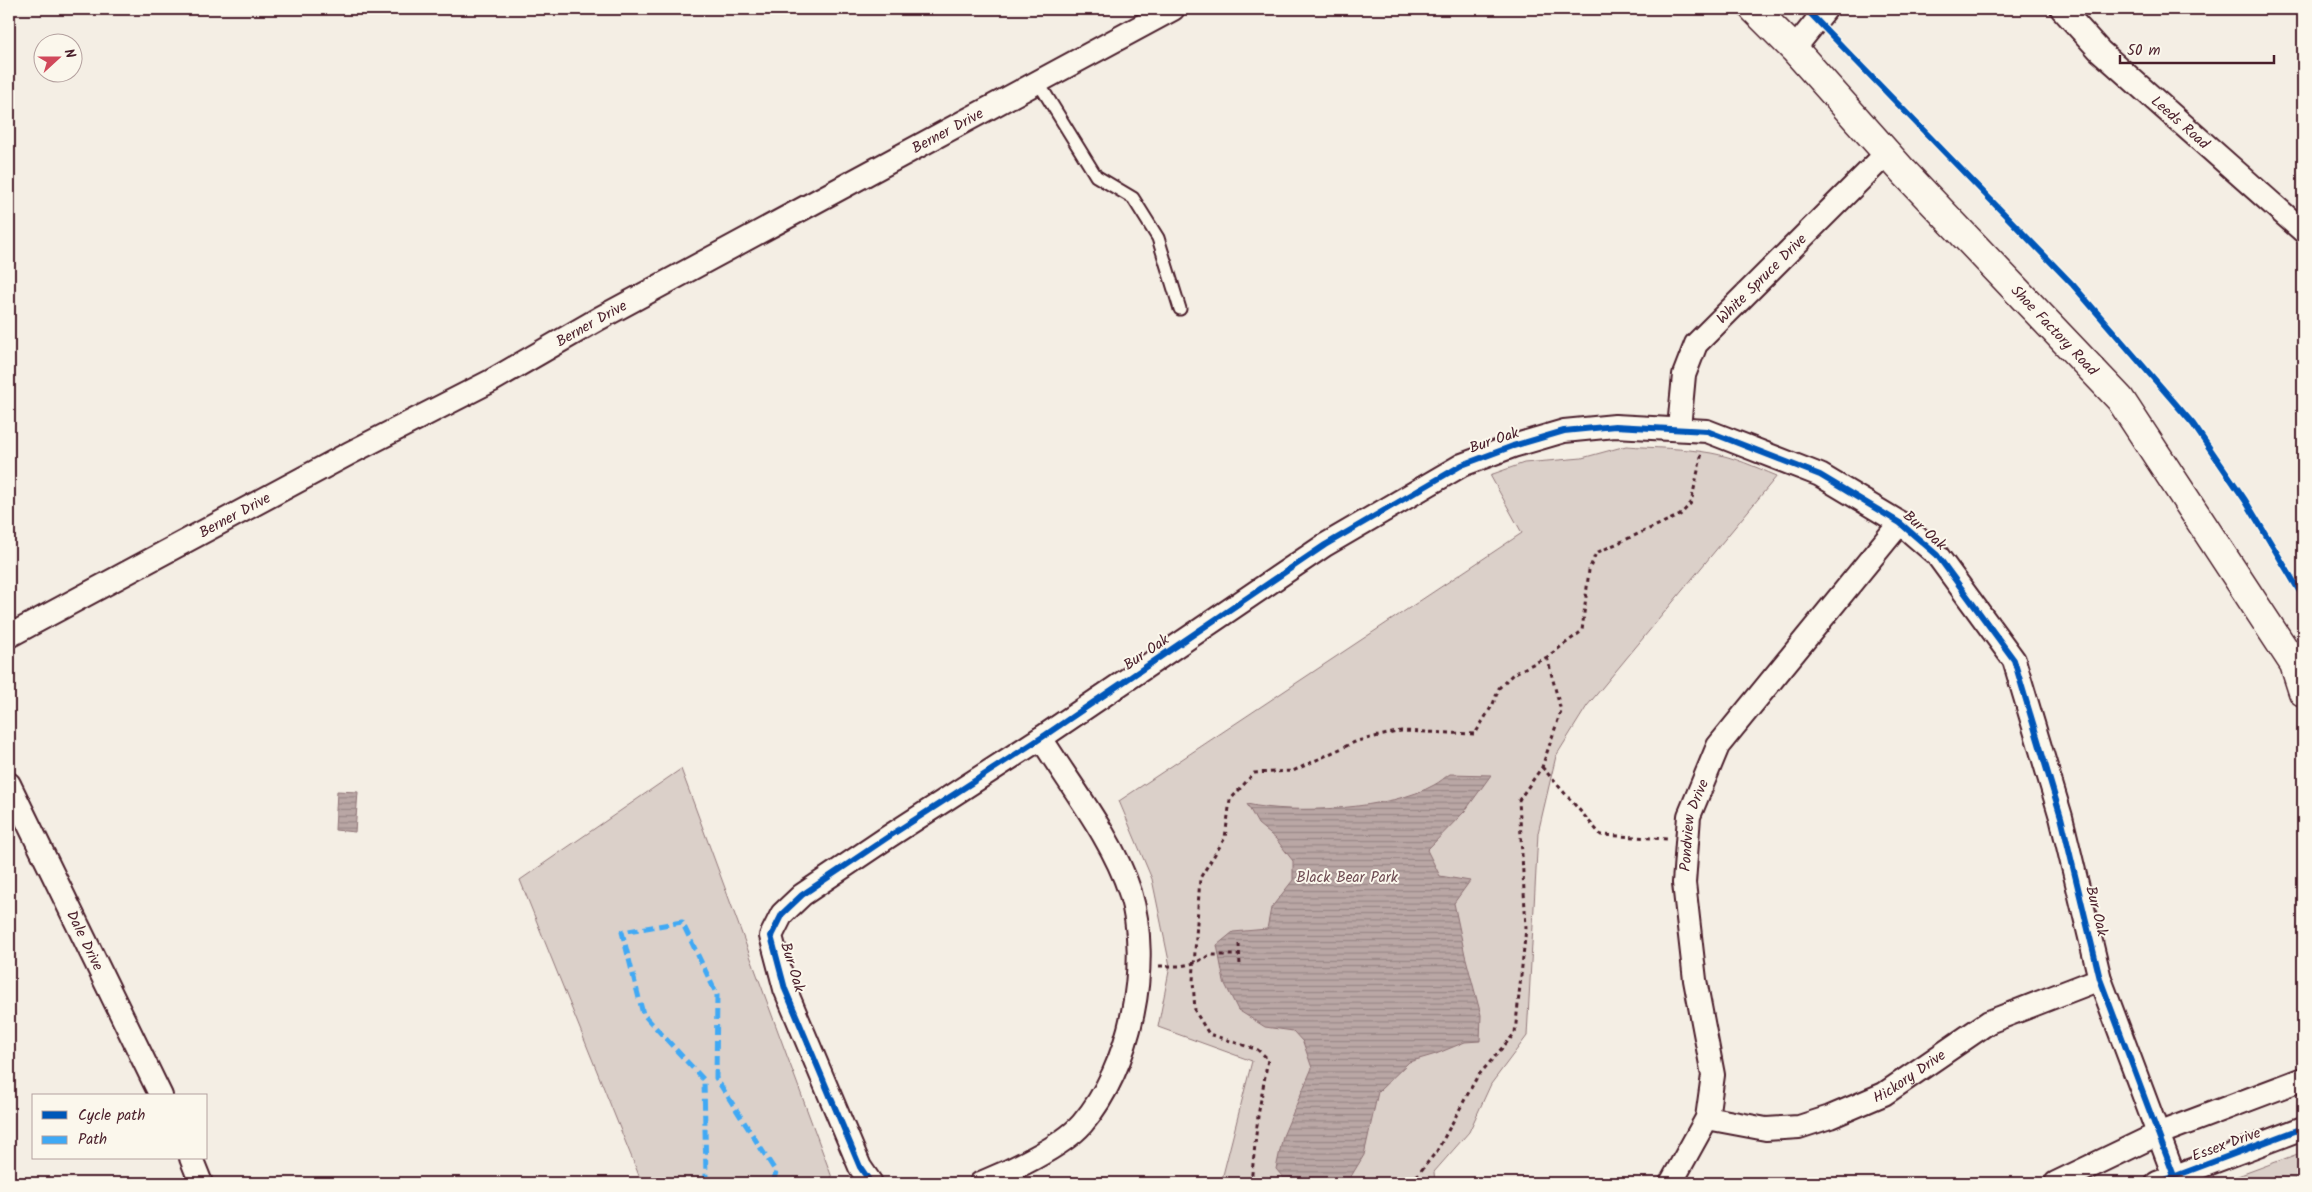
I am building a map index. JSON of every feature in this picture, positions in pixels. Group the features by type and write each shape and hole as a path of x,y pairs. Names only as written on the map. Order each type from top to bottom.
{"street":[{"name":"Berner Drive","path":"9,636 350,452 491,381 600,318 1173,9"},
{"name":"Shoe Factory Road","path":"1754,9 1794,49 1887,153 2120,400 2294,664 2303,692"},
{"path":"1794,49 1826,9"},
{"name":"Leeds Road","path":"2062,9 2100,50 2303,231"},
{"name":"White Spruce Drive","path":"1679,428 1684,375 1696,344 1887,153"},
{"name":"Bur Oak","path":"871,1183 860,1167 785,989 770,936 782,914 802,895 1041,738 1326,545 1462,465 1513,446 1564,431 1615,426 1707,431 1820,475 1900,523 1937,555 2014,660 2061,817 2100,979 2160,1134 2166,1180"},
{"name":"Pondview Drive","path":"1671,1183 1707,1118 1713,1075 1696,980 1684,883 1689,816 1718,746 1900,523"},
{"path":"981,1183 1053,1146 1081,1126 1102,1096 1118,1061 1138,988 1140,966 1137,928 1130,892 1114,854 1041,738"},
{"name":"Dale Drive","path":"9,784 161,1094"},
{"name":"Hickory Drive","path":"1707,1118 1766,1129 1799,1127 1830,1117 1884,1094 1989,1022 2100,979"},
{"path":"2056,1183 2160,1134 2303,1079"},
{"name":"Essex Drive","path":"2166,1180 2303,1128"},
{"path":"192,1160 201,1183"}],"lane":[{"path":"1038,82 1096,176 1133,198 1158,238 1180,309"}],"path":[{"path":"1251,1183 1258,1116 1268,1060 1258,1050 1210,1034 1195,1011 1195,963 1200,878 1225,838 1230,800 1254,774 1294,771 1356,741 1401,731 1475,734 1492,704 1498,688 1513,674 1547,658 1582,631 1588,570 1596,553 1680,515 1691,503 1707,431"},
{"path":"1411,1183 1437,1151 1477,1077 1515,1033 1526,928 1519,800 1542,767 1561,711 1547,658"},
{"path":"1542,767 1601,835 1687,840"},
{"path":"1239,944 1240,966"},
{"path":"1140,966 1181,966 1195,963 1210,955 1239,955"}],"green space":[{"name":"Black Bear Park","path":"1626,446 1711,453 1736,460 1777,476 1587,706 1556,756 1538,833 1527,1036 1491,1084 1469,1132 1434,1172 1435,1183 1221,1183 1252,1061 1158,1027 1170,966 1152,879 1119,801 1522,533 1490,475 1524,463 1582,458"},
{"path":"681,769 834,1183 642,1183 520,880"},
{"path":"2303,1152 2303,1183 2219,1183"}],"shaded area":[{"path":"1450,774 1491,775 1465,811 1427,850 1440,876 1470,881 1454,903 1481,1015 1480,1041 1465,1042 1436,1054 1409,1062 1378,1092 1364,1155 1347,1183 1288,1183 1276,1169 1283,1136 1312,1068 1303,1042 1293,1031 1265,1027 1238,1010 1224,982 1217,945 1233,932 1267,929 1271,908 1293,880 1293,861 1276,839 1258,824 1247,804 1290,809 1342,808 1394,800 1436,784"},
{"path":"337,791 358,792 355,832 335,830"}],"marked path":[{"path":"709,1183 706,1177 704,1080 643,1014 622,932 682,922 717,995 716,1078 776,1172 773,1183"}],"cycle path":[{"path":"1806,9 2073,285 2193,424 2245,500 2303,597"},
{"path":"871,1183 860,1167 785,989 771,936 782,914 802,895 1041,738 1325,545 1462,465 1513,446 1564,431 1615,426 1707,431 1820,475 1900,523 1937,555 2014,660 2061,817 2100,979 2174,1176"},
{"path":"2157,1183 2303,1128"}]}
